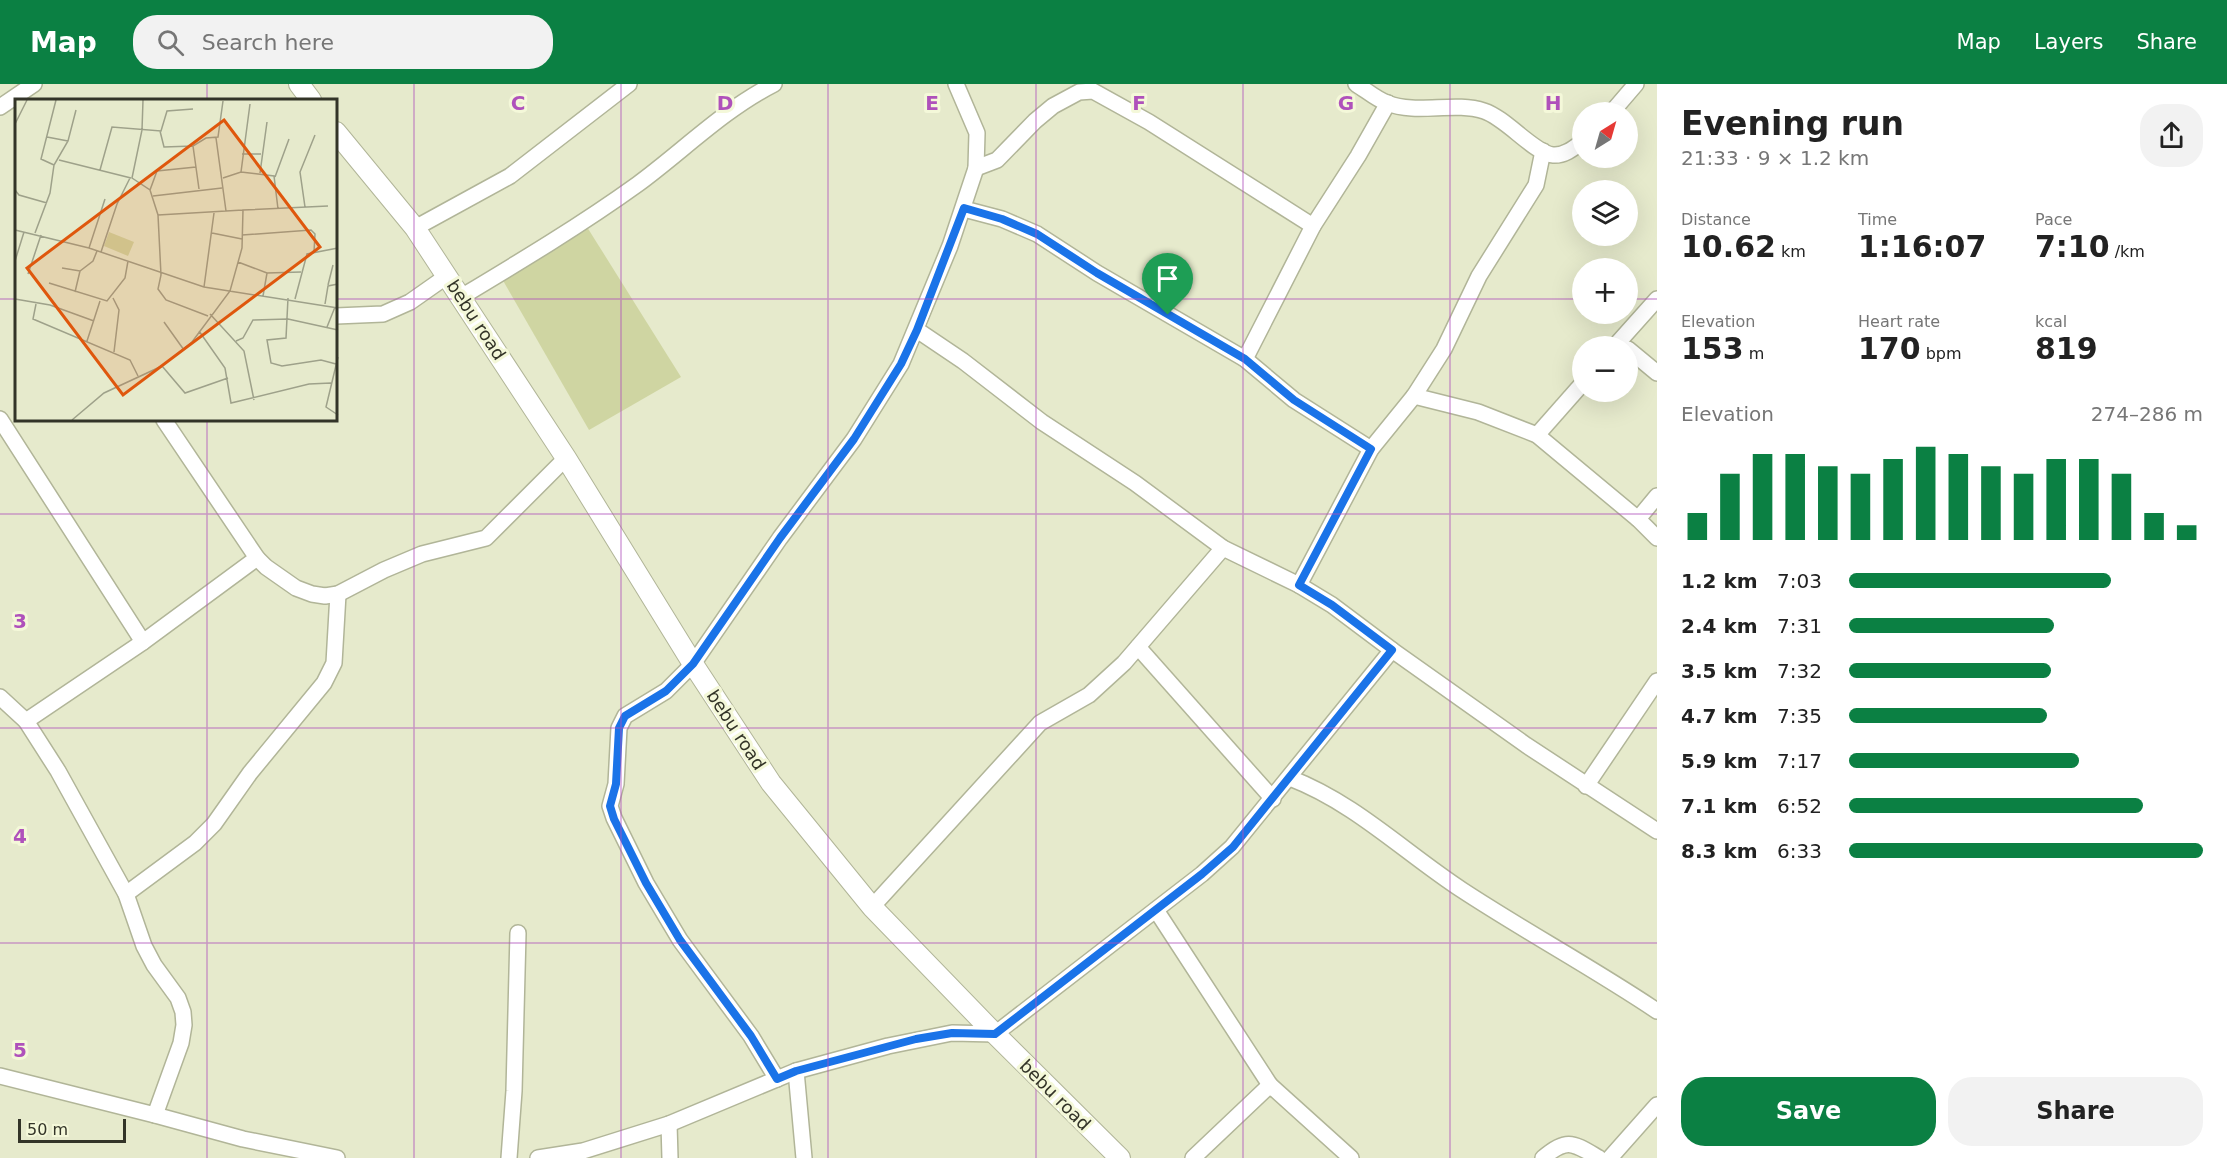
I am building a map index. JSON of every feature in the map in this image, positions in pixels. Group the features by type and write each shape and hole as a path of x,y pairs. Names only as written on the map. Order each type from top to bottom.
{"street":[{"path":"0,107 34,84"},
{"path":"299,84 310,99"},
{"path":"415,228 510,176 629,84"},
{"path":"461,297 594,215 740,104 774,84"},
{"path":"777,1079 751,1036 680,940 646,883 614,819 610,806 616,784 619,728 625,716 666,691 693,664 780,538 854,439 901,364 917,330 964,208 976,168 977,134 956,84"},
{"path":"1356,84 1388,104 1408,107 1471,108 1485,111 1511,126 1552,156 1562,154 1572,148"},
{"path":"1621,102 1636,84"},
{"path":"976,168 997,160 1053,106 1079,92 1093,91 1149,122 1313,226"},
{"path":"1245,359 1313,226 1388,104"},
{"name":"bebu road","path":"338,134 415,228 566,458 693,664 771,783 872,907 1120,1158"},
{"path":"1299,585 1371,449 1414,396 1444,350 1479,276 1536,185 1543,151"},
{"path":"964,208 1002,219 1037,234 1097,273 1245,359 1294,400 1371,449"},
{"path":"338,316 383,314 410,302 447,276"},
{"path":"1629,336 1657,299"},
{"path":"917,330 963,361 1042,422 1135,483 1223,548 1299,585 1332,605 1392,650 1586,786 1657,831"},
{"path":"1638,359 1657,373"},
{"path":"1537,435 1572,395"},
{"path":"1414,396 1478,412 1537,435 1638,519 1657,538"},
{"path":"0,419 143,642"},
{"path":"165,422 257,558 296,588 325,596 338,594 384,570 422,554 486,538 566,458"},
{"path":"1638,519 1657,496"},
{"path":"872,907 1040,723 1089,695 1138,647 1223,548"},
{"path":"26,721 143,642 257,558"},
{"path":"126,894 195,843 214,824 250,773 324,683 334,663 338,594"},
{"path":"1138,647 1273,799"},
{"path":"538,1158 583,1151 669,1124 796,1071 916,1039 952,1033 995,1034 1202,874 1233,847 1392,650"},
{"path":"1586,786 1657,681"},
{"path":"0,697 26,721 58,771 126,894 144,946 154,965 178,998 184,1024 181,1043 155,1115"},
{"path":"1290,778 1343,802 1464,891 1609,979 1657,1011"},
{"path":"1156,910 1270,1085 1352,1158"},
{"path":"509,1158 514,1091 518,933"},
{"path":"796,1071 804,1158"},
{"path":"0,1076 243,1139 337,1158"},
{"path":"1193,1158 1270,1085"},
{"path":"1610,1158 1657,1105"},
{"path":"669,1124 670,1158"},
{"path":"1543,1158 1559,1145 1569,1144 1599,1158"}],"green space":[{"path":"587,227 681,377 589,430 501,277"}],"route":[{"path":"964,208 1002,219 1037,234 1168,315 1245,359 1294,400 1371,449 1299,585 1332,605 1392,650 1233,847 1202,874 995,1034 952,1033 916,1039 796,1071 777,1079 751,1036 680,940 646,883 614,819 610,806 616,784 619,728 625,716 666,691 693,664 780,538 854,439 901,364 917,330 964,208"}]}
